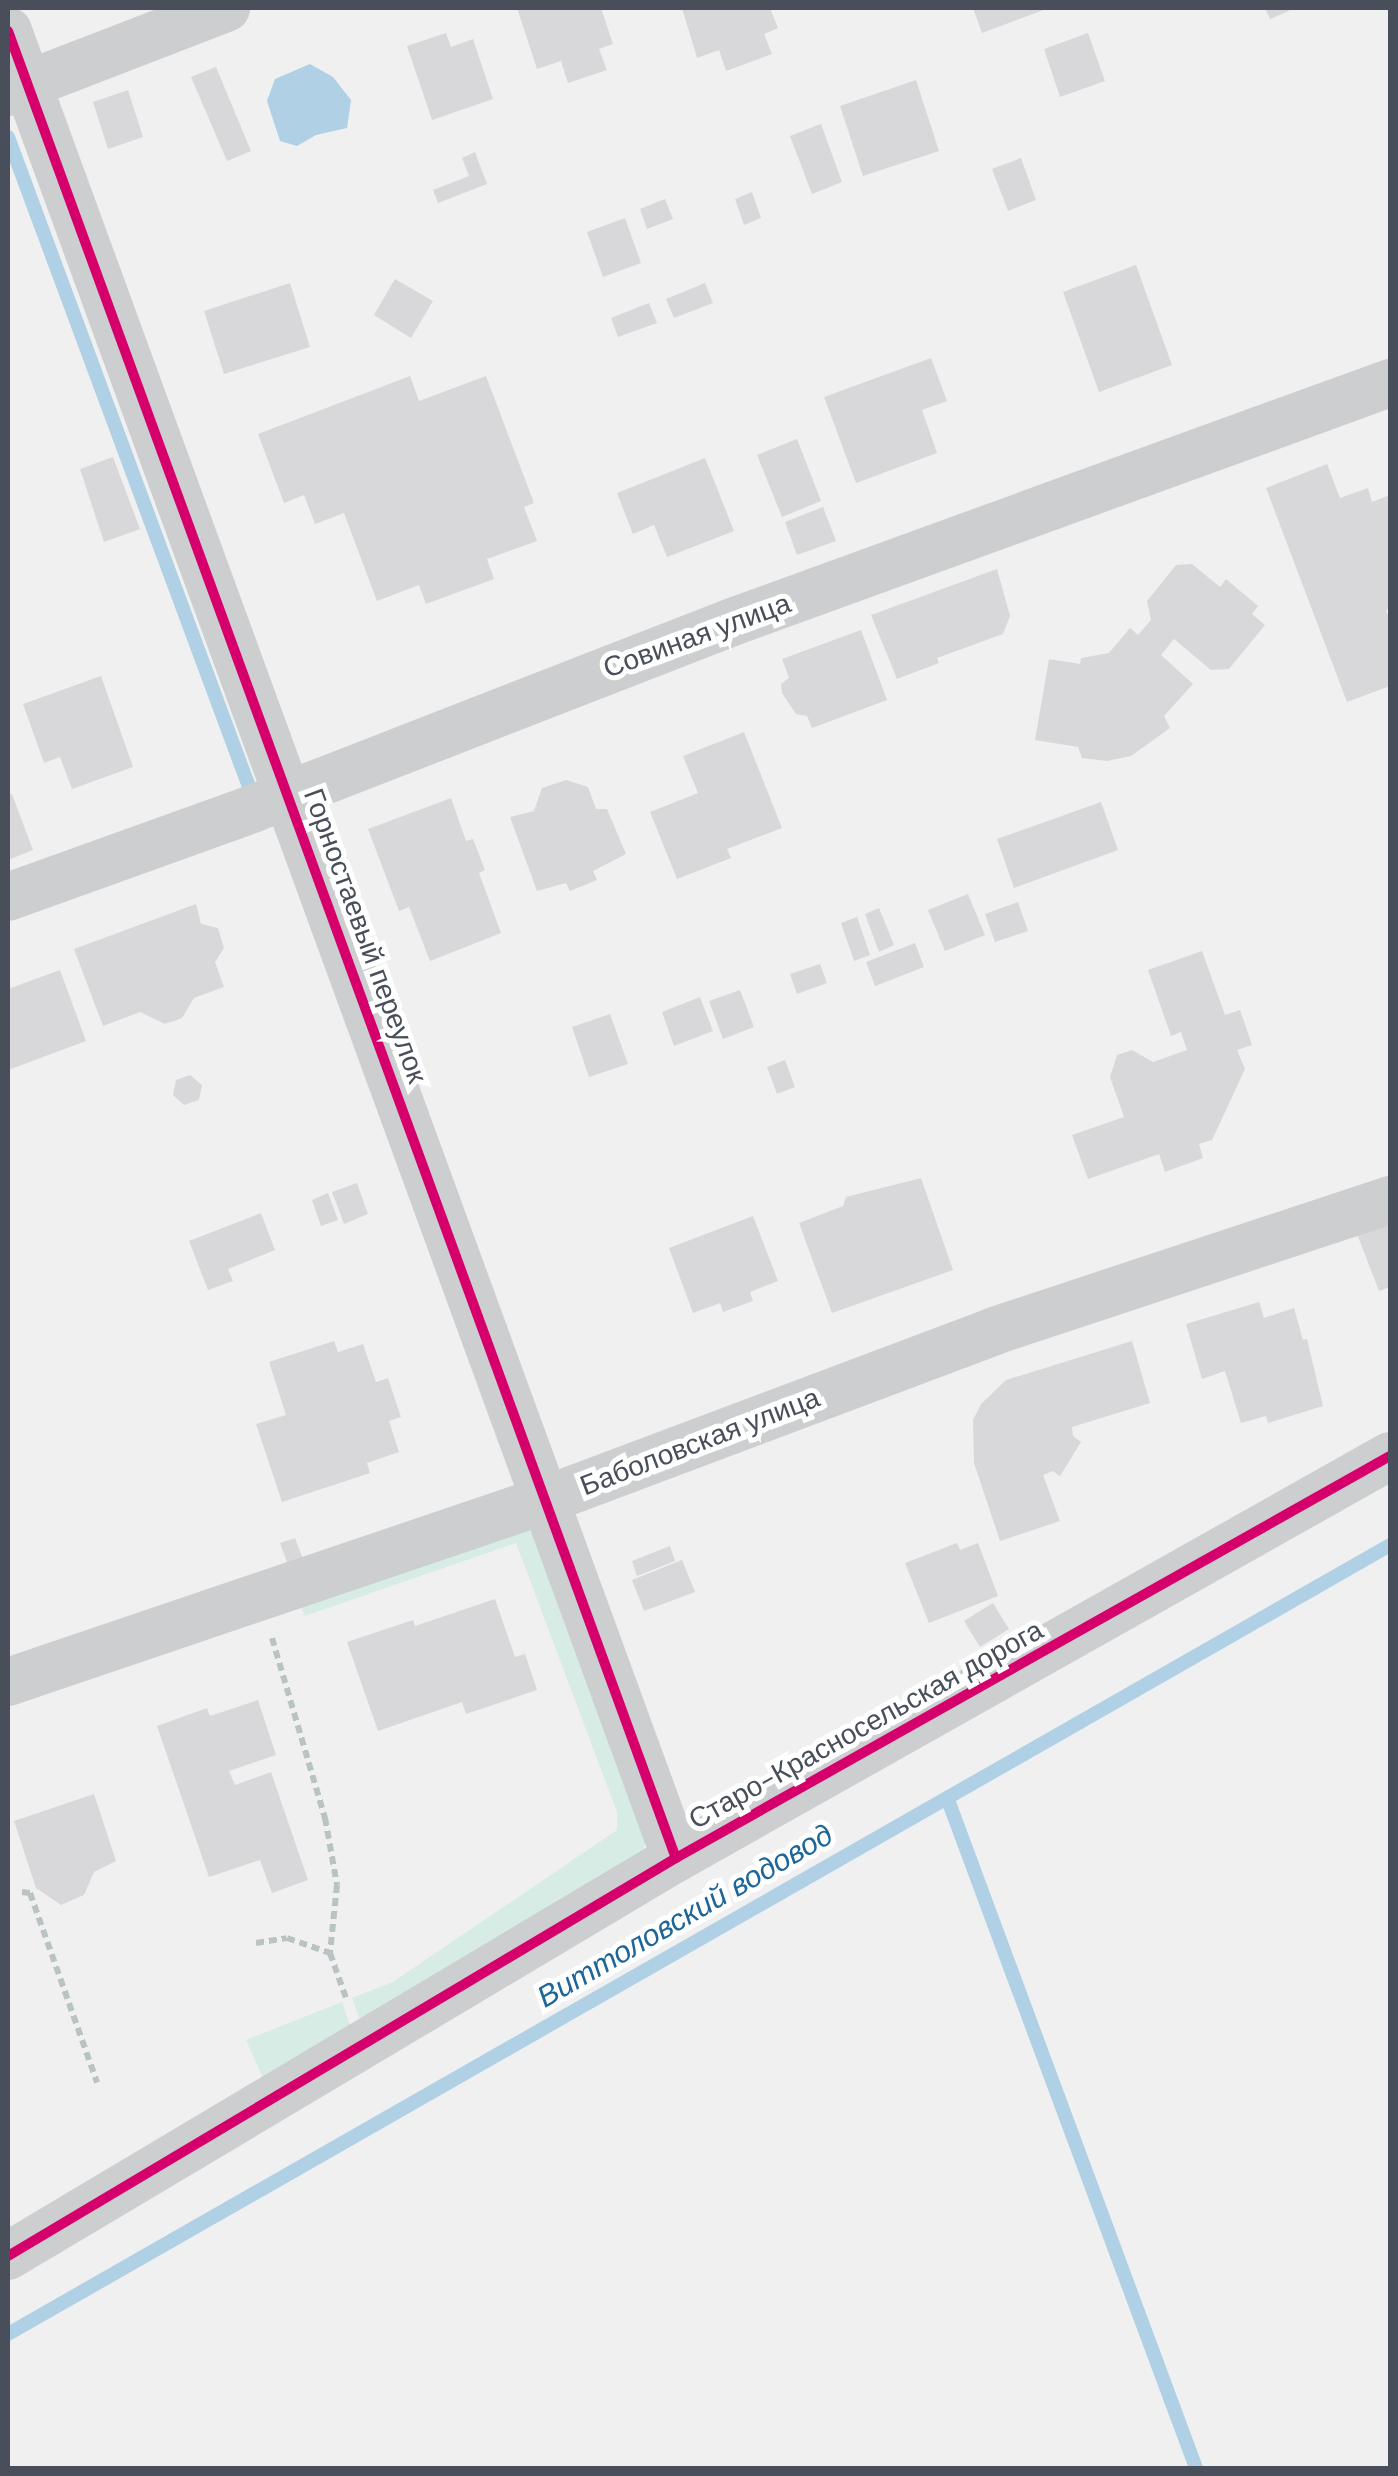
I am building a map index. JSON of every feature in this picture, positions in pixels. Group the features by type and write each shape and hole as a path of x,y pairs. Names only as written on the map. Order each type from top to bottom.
{"street":[{"path":"18,88 226,8"},
{"name":"Горностаевый переулок","path":"8,31 18,88 267,802 548,1499 676,1858"},
{"name":"Совиная улица","path":"8,897 267,802 735,621 1390,383"},
{"name":"Баболовская улица","path":"8,1682 548,1499 994,1331 1390,1200"},
{"name":"Старо-Красносельская дорога","path":"8,2256 676,1858 1390,1456"}],"path":[{"path":"260,1596 325,1818 337,1884 330,1952 347,2000"},
{"path":"22,1892 30,1893 96,2082"},
{"path":"256,1944 286,1938 330,1952"}],"green space":[{"path":"530,1522 646,1839 642,1857 364,2031 352,1998 393,1982 617,1830 617,1812 516,1543 305,1616 297,1597"},
{"path":"342,2002 354,2037 267,2087 246,2040"}],"water":[{"path":"310,64 333,77 351,100 347,128 316,135 297,146 280,141 267,101 275,79"}],"building":[{"path":"517,8 601,8 613,44 599,49 607,70 568,83 561,61 537,69"},
{"path":"682,8 770,8 778,28 764,34 772,54 726,71 719,50 697,58"},
{"path":"973,8 1049,8 982,33"},
{"path":"1265,8 1287,8 1289,11 1270,19"},
{"path":"446,33 451,47 473,39 493,99 432,120 407,46"},
{"path":"1088,33 1105,81 1060,97 1044,49"},
{"path":"216,67 251,151 227,161 191,77"},
{"path":"916,80 939,151 863,176 840,106"},
{"path":"128,90 143,137 108,149 93,102"},
{"path":"821,124 842,182 812,194 790,136"},
{"path":"475,152 487,184 438,203 433,190 469,176 462,158"},
{"path":"1021,158 1036,200 1008,211 992,169"},
{"path":"752,192 761,218 744,225 735,199"},
{"path":"665,199 673,219 647,229 640,209"},
{"path":"625,218 641,263 603,277 587,232"},
{"path":"1136,265 1172,365 1099,392 1063,292"},
{"path":"395,279 433,301 411,338 374,315"},
{"path":"290,283 310,347 224,374 204,311"},
{"path":"705,283 713,303 674,318 666,299"},
{"path":"649,303 657,323 618,337 611,318"},
{"path":"931,358 947,401 922,410 937,453 856,483 824,397"},
{"path":"410,376 419,401 486,376 534,503 524,507 537,541 487,559 494,579 426,604 419,585 377,601 344,513 315,524 304,495 284,503 258,434"},
{"path":"797,439 821,501 782,517 757,455"},
{"path":"113,457 140,529 104,542 80,469"},
{"path":"705,458 734,531 667,557 654,525 633,534 617,493"},
{"path":"1327,464 1340,498 1368,488 1372,502 1390,495 1390,608 1386,610 1390,621 1390,686 1347,702 1266,488"},
{"path":"823,507 836,541 797,555 785,522"},
{"path":"1192,564 1220,587 1226,579 1258,606 1252,614 1265,625 1229,669 1211,670 1174,639 1161,655 1193,684 1164,716 1170,728 1131,756 1107,761 1082,758 1078,747 1035,740 1049,659 1080,664 1081,658 1109,653 1130,628 1138,635 1151,620 1147,601 1176,565"},
{"path":"997,569 1010,616 1003,634 937,658 939,663 897,679 871,615"},
{"path":"861,630 887,700 812,728 807,716 796,714 782,693 781,684 789,678 782,659"},
{"path":"101,676 133,767 72,789 60,757 44,763 23,704"},
{"path":"744,732 782,828 727,849 731,858 677,879 650,812 698,793 683,756"},
{"path":"566,780 588,787 596,809 607,809 626,854 593,871 597,880 570,891 566,883 537,891 510,817 534,811 542,788"},
{"path":"12,794 33,850 8,860 8,795"},
{"path":"451,798 466,841 473,839 485,870 479,873 501,933 430,961 409,907 399,911 368,829"},
{"path":"1101,802 1118,850 1014,888 997,839"},
{"path":"968,894 985,935 945,951 928,910"},
{"path":"1018,902 1028,931 995,942 985,914"},
{"path":"196,904 201,924 218,928 224,948 215,962 224,987 194,998 182,1018 165,1024 140,1012 103,1026 74,949"},
{"path":"879,908 894,945 879,952 865,914"},
{"path":"857,917 870,955 854,961 841,923"},
{"path":"915,943 924,967 875,986 866,962"},
{"path":"1202,951 1225,1015 1240,1010 1252,1045 1237,1050 1245,1069 1212,1140 1199,1144 1203,1158 1165,1172 1159,1154 1088,1179 1072,1135 1124,1117 1110,1077 1117,1055 1132,1050 1153,1062 1187,1050 1181,1032 1171,1036 1148,970"},
{"path":"820,964 827,983 797,994 790,974"},
{"path":"60,970 86,1041 8,1070 8,989"},
{"path":"740,990 754,1027 723,1039 709,1001"},
{"path":"700,997 713,1031 674,1046 662,1012"},
{"path":"610,1014 628,1064 589,1077 572,1027"},
{"path":"785,1060 795,1087 777,1094 767,1067"},
{"path":"190,1075 202,1085 199,1100 184,1105 173,1095 176,1080"},
{"path":"921,1178 953,1270 832,1313 799,1223 843,1206 846,1197"},
{"path":"357,1183 368,1214 344,1224 332,1192"},
{"path":"328,1193 338,1220 321,1226 312,1200"},
{"path":"261,1213 275,1250 228,1269 233,1281 208,1290 189,1241"},
{"path":"753,1216 778,1281 750,1292 753,1301 723,1312 720,1303 693,1313 669,1248"},
{"path":"1390,1221 1390,1287 1379,1291 1357,1234"},
{"path":"1259,1302 1264,1318 1294,1308 1303,1340 1307,1339 1323,1406 1268,1423 1266,1416 1241,1423 1225,1371 1202,1379 1186,1324"},
{"path":"334,1341 338,1352 363,1344 376,1382 388,1378 401,1417 389,1421 399,1452 367,1463 370,1473 282,1502 256,1424 286,1415 269,1362"},
{"path":"1132,1341 1150,1403 1072,1427 1073,1436 1081,1442 1060,1476 1053,1471 1043,1475 1060,1521 1000,1541 974,1463 973,1420 981,1404 1006,1380"},
{"path":"295,1538 303,1559 288,1565 280,1543"},
{"path":"957,1543 960,1550 978,1543 998,1596 929,1623 905,1563"},
{"path":"670,1546 675,1561 637,1576 632,1561"},
{"path":"682,1560 695,1592 644,1611 632,1580"},
{"path":"495,1599 515,1657 525,1654 537,1690 466,1714 462,1702 378,1731 347,1642 413,1620 415,1626"},
{"path":"993,1603 1009,1629 980,1647 964,1621"},
{"path":"258,1700 276,1755 229,1771 235,1785 271,1772 308,1880 272,1893 260,1860 209,1877 157,1726 207,1708 210,1716"},
{"path":"94,1794 116,1861 94,1872 84,1895 61,1905 36,1888 14,1821"}],"waterway":[{"path":"8,137 248,784"},
{"name":"Виттоловский водовод","path":"8,2334 1390,1545"},
{"path":"948,1800 1196,2468"}],"cycle path":[{"path":"8,31 676,1858"},
{"path":"8,2256 676,1858 1390,1456"}]}
